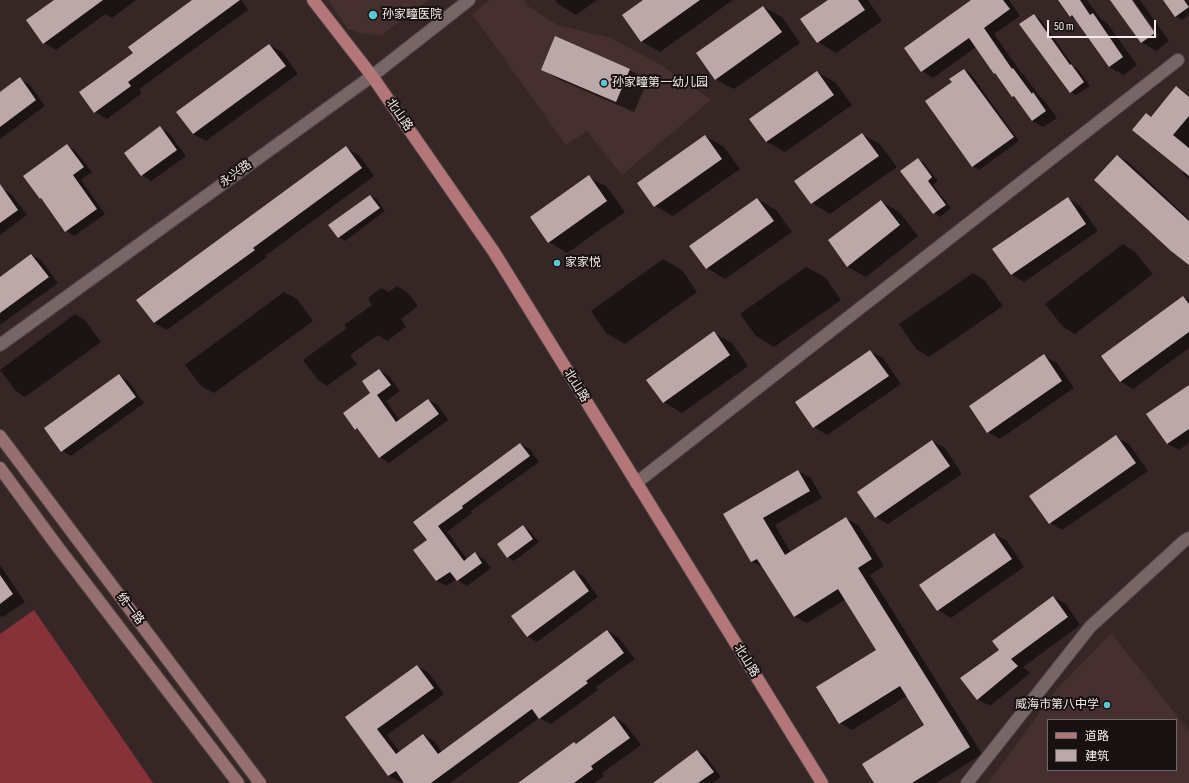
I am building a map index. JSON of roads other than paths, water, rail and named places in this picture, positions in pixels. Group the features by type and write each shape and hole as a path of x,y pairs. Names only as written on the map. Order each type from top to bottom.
{"main road":[{"name":"北山路","path":"313,0 372,76 494,252 822,783"},
{"name":"统一路","path":"0,436 260,783"},
{"name":"统一路","path":"0,468 57,546 238,783"}],"street":[{"name":"永兴路","path":"0,345 372,76 469,0"},
{"path":"636,483 1178,60"},
{"path":"967,783 1090,627 1189,538"}],"place":[{"name":"孙家疃医院","path":"373,15"},
{"name":"孙家疃第一幼儿园","path":"604,83"},
{"name":"家家悦","path":"557,263"},
{"name":"威海市第八中学","path":"1107,705"}]}
